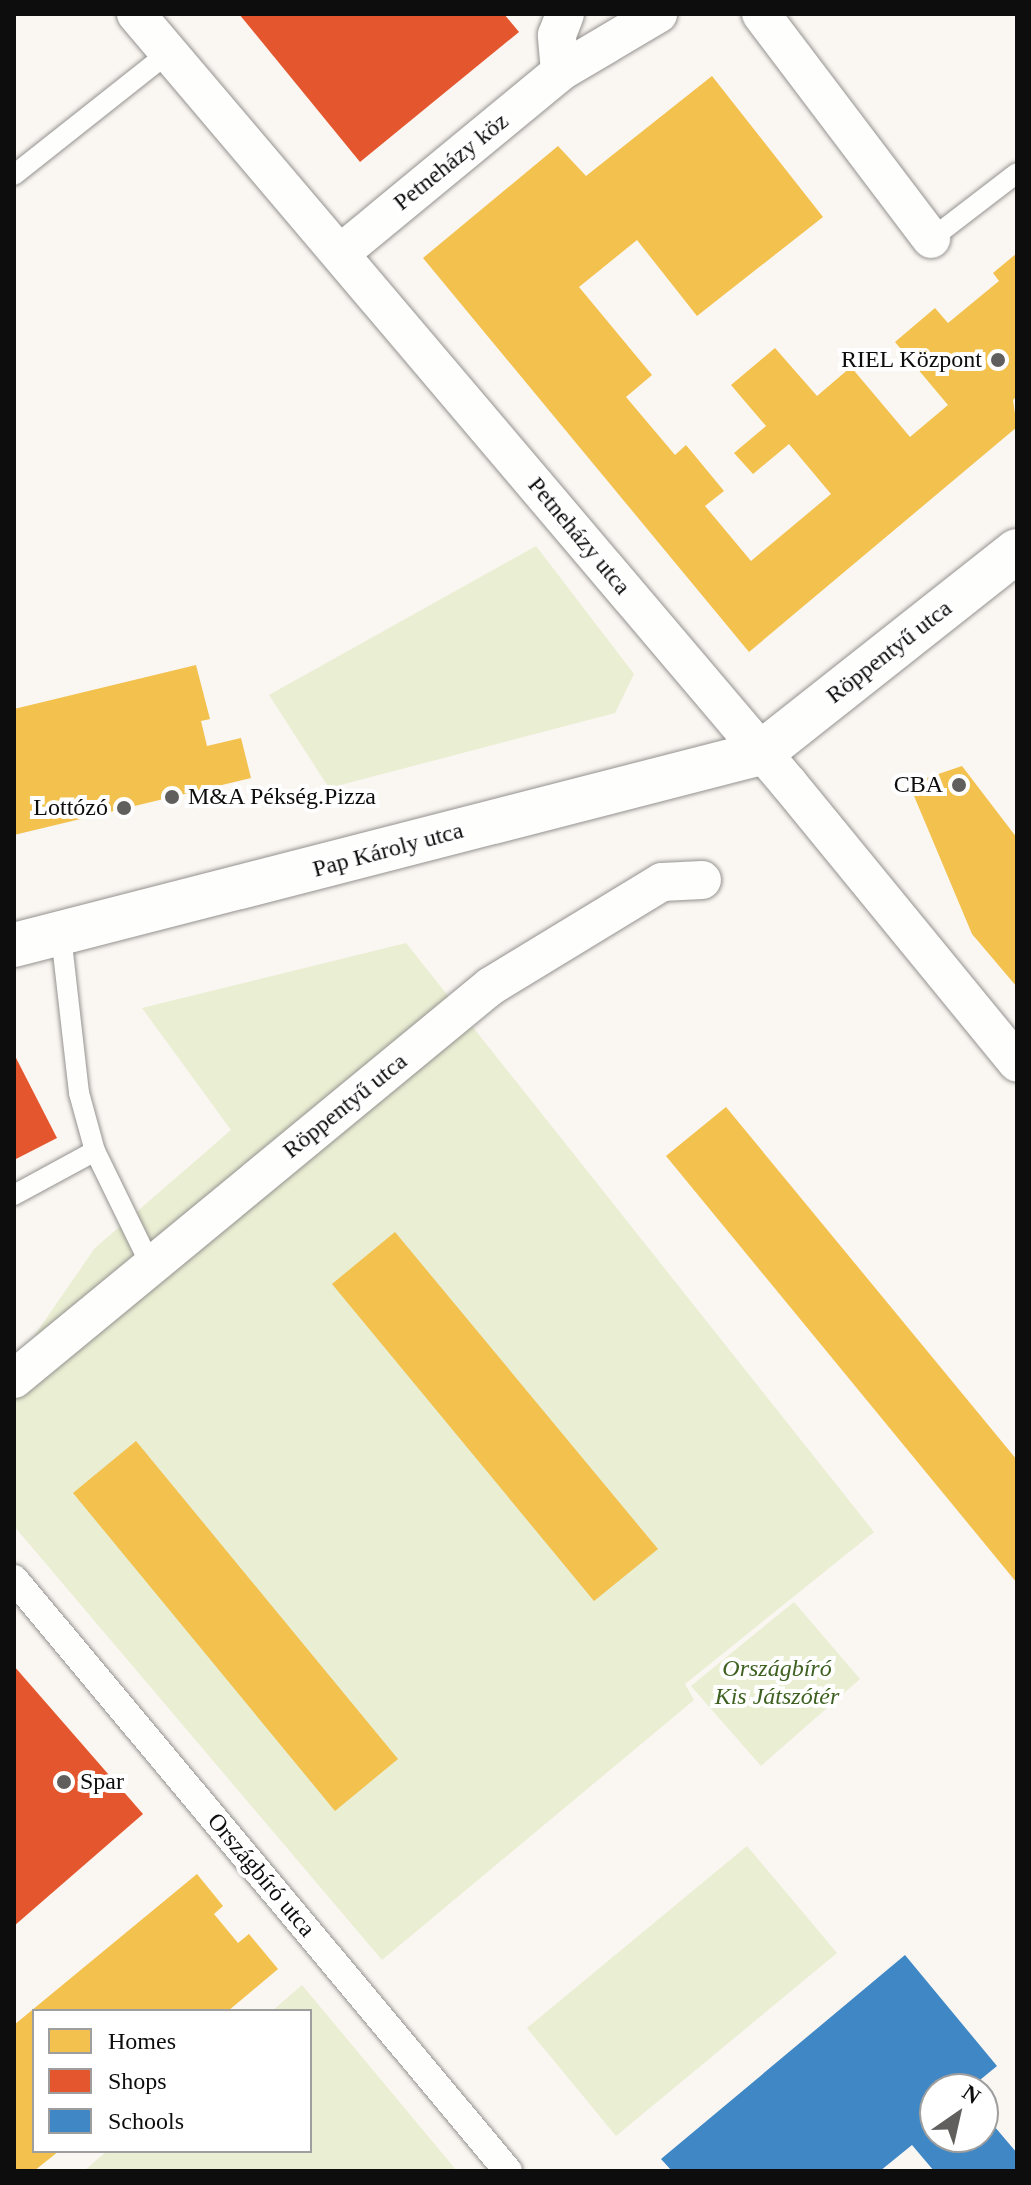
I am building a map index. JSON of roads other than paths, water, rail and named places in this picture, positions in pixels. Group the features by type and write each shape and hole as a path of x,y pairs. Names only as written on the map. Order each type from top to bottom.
{"street":[{"name":"Petneházy utca","path":"136,14 342,252 1017,1063"},
{"path":"560,72 557,35 565,14"},
{"name":"Petneházy köz","path":"342,252 560,72 658,14"},
{"path":"761,14 931,239"},
{"name":"Röppentyű utca","path":"761,753 1017,551"},
{"name":"Pap Károly utca","path":"14,945 761,753"},
{"name":"Röppentyű utca","path":"14,1379 491,986 662,882 702,880"},
{"name":"Országbíró utca","path":"14,1579 508,2171"}],"lane":[{"path":"14,175 168,53"},
{"path":"931,239 1017,173"},
{"path":"61,935 79,1093 95,1151 151,1266"},
{"path":"14,1195 95,1151"}],"place":[{"name":"RIEL Központ","path":"998,360"},
{"name":"CBA","path":"959,785"},
{"name":"M&A Pékség.Pizza","path":"172,797"},
{"name":"Lottózó","path":"124,808"},
{"name":"Spar","path":"64,1782"}],"park label":[{"name":"Országbíró Kis Játszótér","path":"777,1683"}]}
